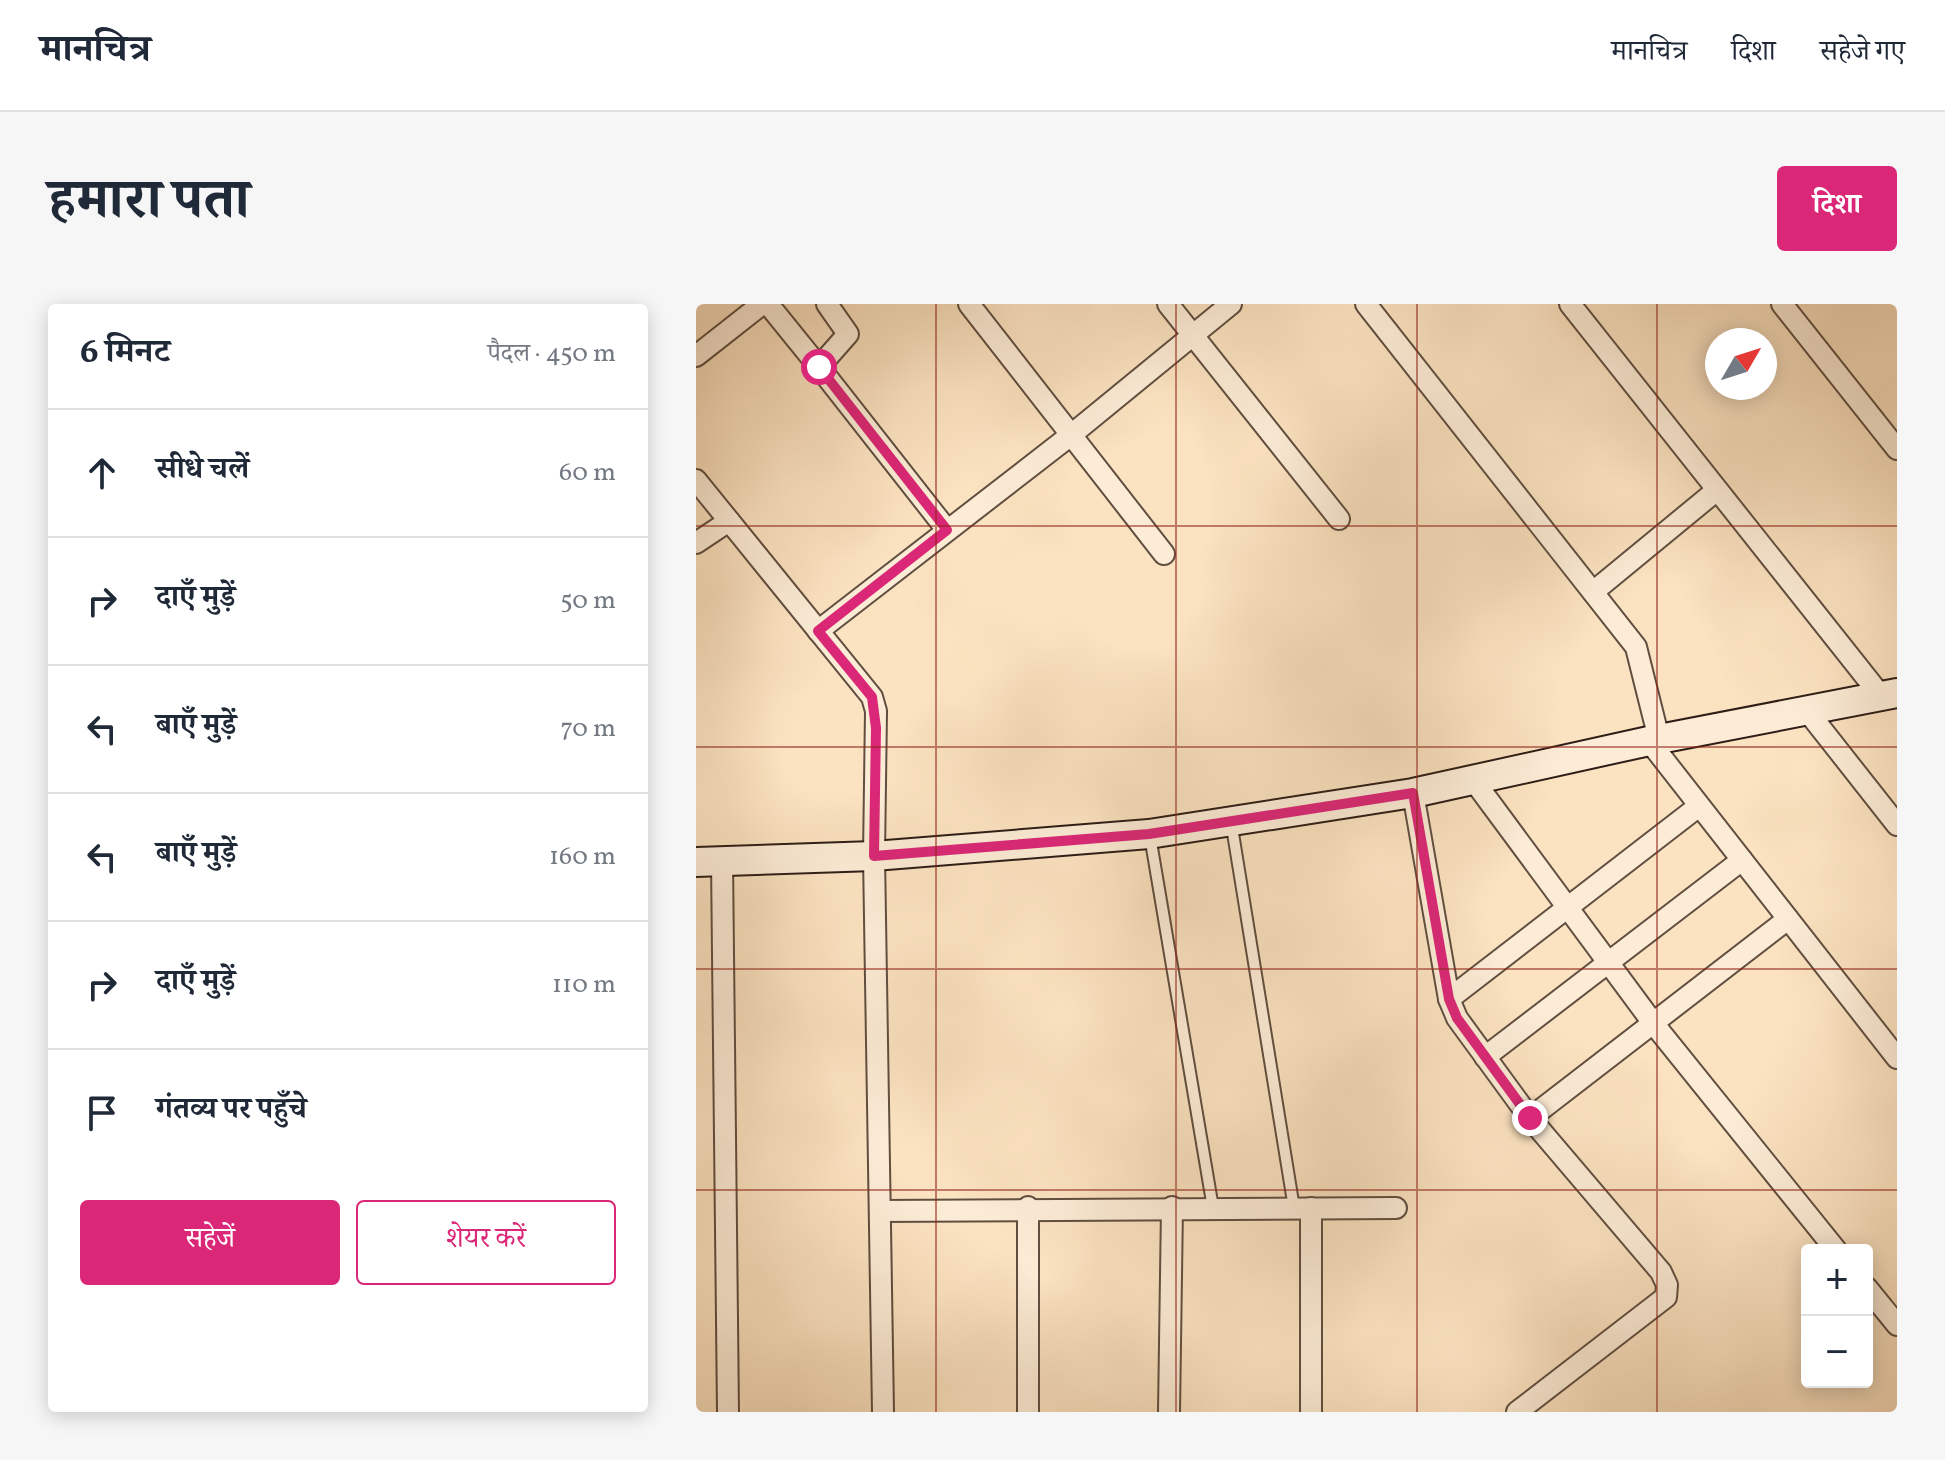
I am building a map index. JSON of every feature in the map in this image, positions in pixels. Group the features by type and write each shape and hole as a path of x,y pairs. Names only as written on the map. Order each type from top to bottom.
{"street":[{"path":"696,356 737,312 765,304 819,367 947,530"},
{"path":"819,367 848,334 827,304"},
{"path":"969,304 1164,554"},
{"path":"1168,304 1339,519"},
{"path":"818,631 1071,435 1231,304"},
{"path":"1366,304 1639,655 1654,740 1699,806 1897,1058"},
{"path":"728,1412 709,861 874,856 1149,834 1413,793 1654,740 1889,695 1717,490 1570,304"},
{"path":"1782,304 1897,449"},
{"path":"696,480 872,697 876,728 874,856 883,1412"},
{"path":"1593,592 1717,490"},
{"path":"696,543 729,521"},
{"path":"1808,712 1897,825"},
{"path":"1474,781 1653,1023 1831,1244"},
{"path":"1413,793 1449,999 1457,1018 1530,1118 1661,1272 1667,1285 1666,1297 1517,1412"},
{"path":"1449,999 1699,806"},
{"path":"1485,1057 1606,961 1742,860"},
{"path":"1530,1118 1788,919"},
{"path":"880,1211 1028,1207 1396,1208"},
{"path":"1028,1207 1028,1412"},
{"path":"1169,1412 1172,1207"},
{"path":"1303,1208 1311,1412"},
{"path":"1873,1295 1897,1325"}],"lane":[{"path":"1231,820 1303,1208"},
{"path":"1149,834 1213,1208"}],"route":[{"path":"819,367 947,530 818,631 872,697 876,711 874,856 1149,834 1413,793 1449,999 1469,1036 1530,1118"}]}
